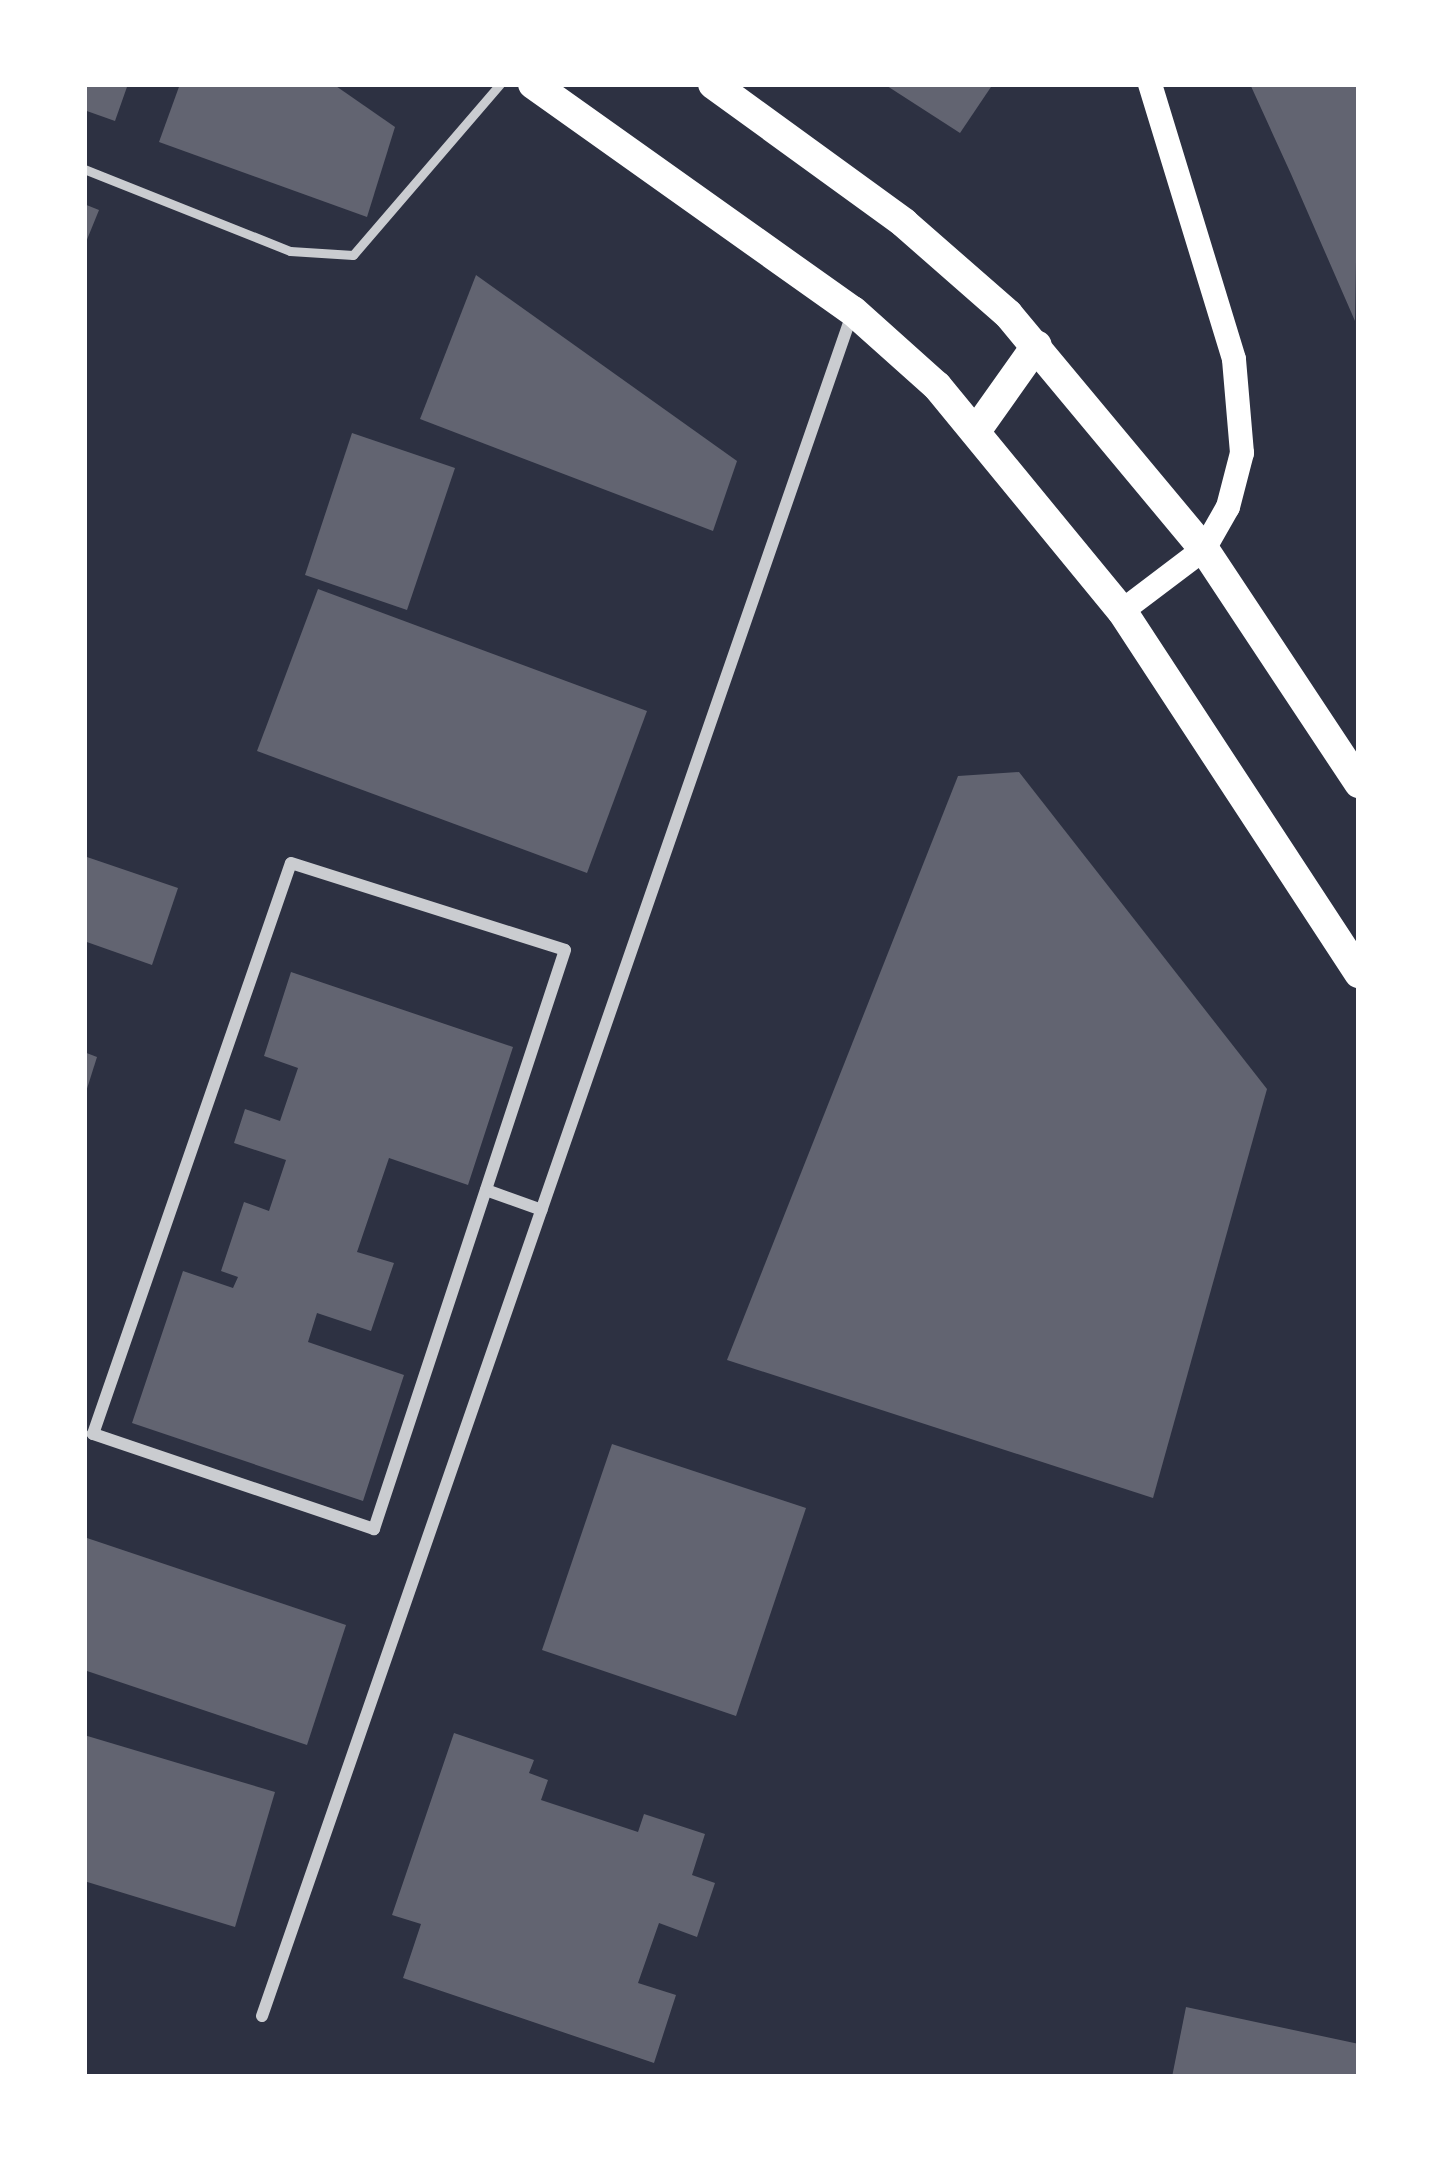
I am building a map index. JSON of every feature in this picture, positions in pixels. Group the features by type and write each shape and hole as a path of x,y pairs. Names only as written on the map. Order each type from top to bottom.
{"main road":[{"path":"533,84 853,311 976,431 1122,610 1359,973"},
{"path":"713,84 904,224 1037,345 1204,549 1359,783"},
{"path":"1122,610 1204,549 1228,507 1242,452 1234,358 1150,84"},
{"path":"976,431 1037,345"}],"street":[{"path":"262,2016 853,311"},
{"path":"291,863 565,950 486,1190 374,1528 93,1434 291,863"},
{"path":"486,1190 542,1210"}],"lane":[{"path":"84,169 290,251 353,255 500,84"}],"building":[{"path":"84,84 128,84 115,121 84,110"},
{"path":"180,84 333,84 395,127 367,217 159,142"},
{"path":"884,84 993,84 960,133"},
{"path":"1250,84 1359,84 1355,321 1291,174"},
{"path":"84,204 99,210 84,247"},
{"path":"476,275 737,461 713,531 420,419"},
{"path":"352,433 455,468 407,610 305,575"},
{"path":"318,589 647,711 587,873 257,751"},
{"path":"1019,772 1267,1089 1153,1498 727,1360 958,776"},
{"path":"84,856 178,888 152,965 84,941"},
{"path":"291,972 513,1047 468,1185 389,1158 357,1252 394,1263 371,1331 317,1313 308,1342 404,1375 363,1501 132,1423 183,1271 233,1288 238,1277 221,1271 244,1202 269,1211 286,1160 234,1143 245,1109 280,1121 298,1068 264,1056"},
{"path":"84,1052 97,1057 85,1095 84,1095"},
{"path":"612,1444 806,1508 736,1716 542,1650"},
{"path":"84,1537 346,1625 307,1745 84,1670"},
{"path":"454,1733 534,1760 529,1773 548,1780 541,1800 638,1832 644,1814 705,1834 692,1875 715,1883 697,1937 659,1923 638,1983 676,1995 654,2063 403,1978 421,1924 392,1915"},
{"path":"84,1735 275,1792 235,1927 84,1881"},
{"path":"1186,2007 1359,2044 1359,2077 1172,2077"}]}
